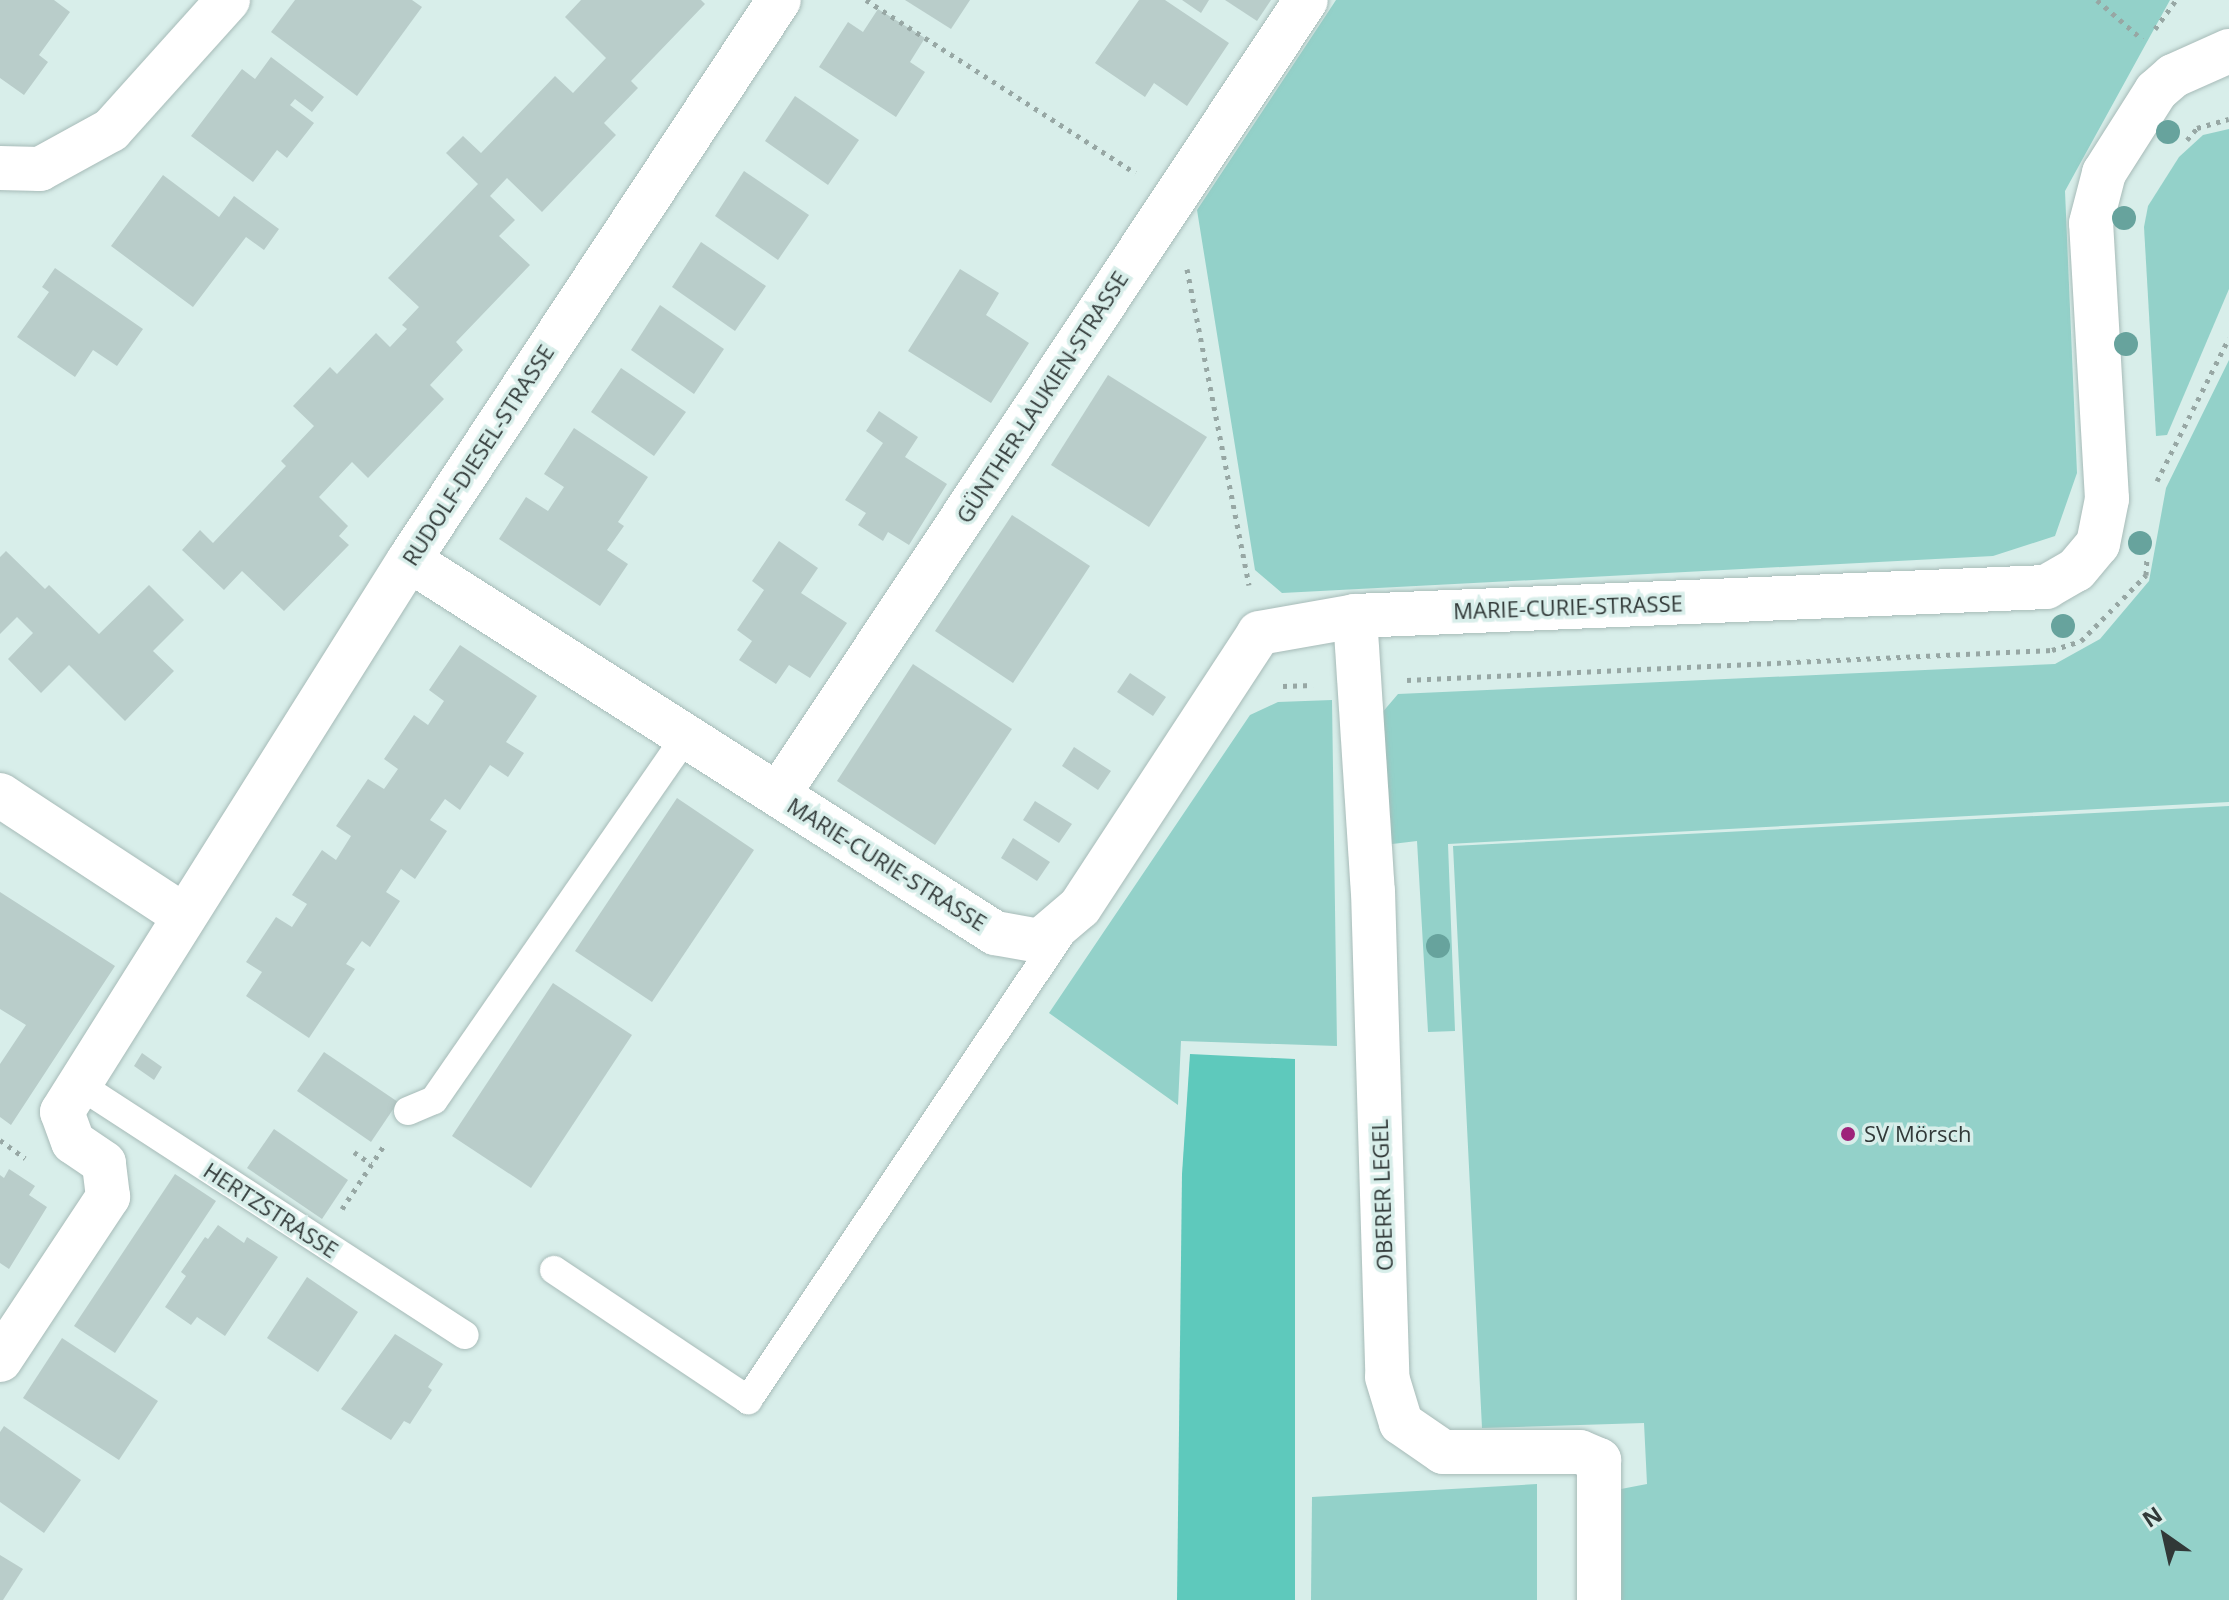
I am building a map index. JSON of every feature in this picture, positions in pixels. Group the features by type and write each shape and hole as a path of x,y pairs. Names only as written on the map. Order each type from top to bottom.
{"street":[{"path":"0,168 40,169 111,130 228,0"},
{"name":"RUDOLF-DIESEL-STRASSE","path":"183,915 409,560 779,0"},
{"name":"GÜNTHER-LAUKIEN-STRASSE","path":"778,795 1306,0"},
{"name":"MARIE-CURIE-STRASSE","path":"409,560 995,933 1040,941 1080,907 1259,633 1355,616 2046,587 2076,570 2098,544 2107,499 2091,223 2104,173 2156,91 2173,76 2229,51"},
{"name":"OBERER LEGEL","path":"1355,616 1373,891 1387,1377 1401,1423 1443,1452 1580,1452 1599,1460 1599,1600"},
{"path":"0,795 183,915 62,1112 73,1142 104,1163 108,1197 0,1360"}],"lane":[{"path":"408,1111 434,1100 687,735"},
{"path":"554,1270 748,1400 1080,907"},
{"name":"HERTZSTRASSE","path":"78,1084 465,1335"}],"path":[{"path":"866,0 1173,198 1259,633"},
{"path":"2146,42 2176,0"},
{"path":"2107,499 2152,491 2229,338"},
{"path":"320,1243 408,1111"},
{"path":"354,1152 371,1164"}],"shaded area":[{"path":"1336,0 2170,0 2065,191 2077,473 2055,536 1993,556 1282,593 1255,570 1197,210"},
{"path":"2229,129 2229,289 2167,435 2156,436 2144,227 2148,206 2179,157 2203,135"},
{"path":"2229,360 2229,802 1448,844 1455,1031 1428,1032 1417,841 1384,845 1381,714 1398,694 2055,664 2100,639 2149,581 2166,488"},
{"path":"1332,700 1337,1046 1181,1041 1178,1105 1049,1013 1250,715 1278,702"},
{"name":"SV Mörsch","path":"2229,806 2229,1600 1620,1600 1621,1489 1647,1484 1644,1423 1482,1428 1453,846"},
{"path":"1190,1054 1295,1059 1295,1600 1177,1600 1182,1174"},
{"path":"1537,1484 1537,1600 1311,1600 1312,1497"}],"building":[{"path":"0,0 54,0 70,12 39,55 48,62 24,95 0,78"},
{"path":"295,0 412,0 422,7 357,96 271,32"},
{"path":"581,0 701,0 705,4 631,81 638,88 604,123 616,135 542,212 507,178 490,196 515,220 499,236 530,265 456,342 463,350 430,385 444,399 368,478 352,462 319,497 348,526 339,536 349,545 284,611 242,571 224,590 182,550 200,530 213,543 286,466 281,461 314,426 293,406 330,367 337,374 376,333 390,347 407,329 402,325 419,307 388,278 478,184 446,153 463,136 481,153 555,76 573,93 606,58 565,17"},
{"path":"905,0 970,0 951,29"},
{"path":"1139,0 1165,0 1229,43 1187,106 1154,83 1145,97 1095,63"},
{"path":"1182,0 1209,0 1201,13"},
{"path":"1225,0 1271,0 1257,21"},
{"path":"878,9 925,38 910,62 925,72 896,117 819,67 848,22 863,32"},
{"path":"271,57 324,97 312,112 295,99 290,105 314,123 287,158 277,150 253,182 191,136 242,69 255,79"},
{"path":"795,96 859,140 828,185 765,141"},
{"path":"744,171 809,215 778,260 715,216"},
{"path":"163,175 219,217 234,196 279,229 264,250 246,237 193,307 111,246"},
{"path":"701,242 766,286 735,331 672,287"},
{"path":"55,268 143,329 117,366 93,350 75,377 17,337 49,292 42,287"},
{"path":"960,269 999,293 986,315 1029,343 991,403 908,351"},
{"path":"660,305 724,349 694,394 631,350"},
{"path":"621,368 686,412 654,456 591,412"},
{"path":"1108,375 1207,437 1149,527 1051,465"},
{"path":"879,411 918,437 905,457 947,484 909,545 888,532 883,541 858,525 866,513 845,500 883,443 866,431"},
{"path":"574,428 648,477 618,522 624,526 607,550 628,564 600,606 499,539 526,497 548,511 564,487 544,474"},
{"path":"1012,515 1090,566 1013,683 935,631"},
{"path":"779,541 818,568 801,593 847,623 810,678 789,665 776,684 739,660 752,641 737,630 764,590 752,581"},
{"path":"6,551 45,589 49,585 99,634 149,585 184,620 153,651 174,671 125,721 69,665 41,693 8,659 33,633 17,617 0,634 0,557"},
{"path":"460,645 537,696 506,742 524,753 508,777 490,765 460,810 445,799 430,820 447,831 415,879 401,869 386,892 400,901 370,947 362,941 346,964 355,969 309,1038 246,996 262,972 246,962 276,917 292,927 307,904 292,895 322,850 336,860 351,836 336,826 368,779 384,789 398,769 384,759 414,715 428,725 444,701 429,690"},
{"path":"913,664 1012,729 935,845 837,781"},
{"path":"1130,673 1166,697 1153,716 1117,692"},
{"path":"1074,747 1111,771 1098,790 1062,766"},
{"path":"677,798 754,850 652,1002 575,951"},
{"path":"1035,801 1072,824 1059,843 1023,820"},
{"path":"1013,838 1050,862 1037,881 1001,858"},
{"path":"0,892 115,966 11,1125 0,1117 0,1064 26,1025 0,1009"},
{"path":"553,983 632,1035 531,1188 452,1136"},
{"path":"324,1052 398,1102 371,1142 297,1091"},
{"path":"142,1053 162,1067 154,1080 134,1066"},
{"path":"274,1129 348,1180 322,1219 247,1168"},
{"path":"9,1169 35,1186 29,1195 47,1207 9,1269 0,1263 0,1175 4,1178"},
{"path":"175,1174 216,1201 115,1353 74,1326"},
{"path":"218,1225 244,1243 247,1237 278,1257 225,1336 197,1317 191,1325 165,1307 186,1276 181,1272 205,1237 208,1239"},
{"path":"307,1277 358,1312 318,1372 267,1338"},
{"path":"395,1334 443,1364 428,1387 432,1390 410,1424 404,1421 391,1440 341,1409"},
{"path":"62,1338 158,1401 119,1460 23,1398"},
{"path":"4,1426 81,1480 44,1533 0,1502 0,1432"},
{"path":"0,1555 23,1569 3,1600 0,1600"}],"place":[{"name":"SV Mörsch","path":"1848,1134"}]}
